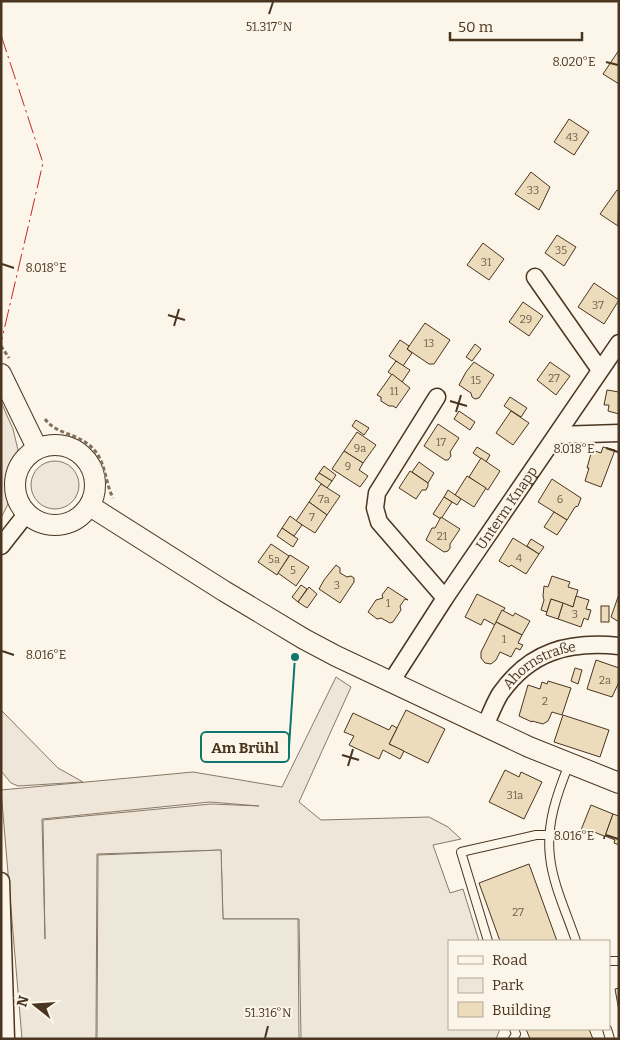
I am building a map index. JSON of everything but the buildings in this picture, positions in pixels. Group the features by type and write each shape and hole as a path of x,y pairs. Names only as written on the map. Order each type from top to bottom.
{"street":[{"path":"535,278 600,370"},
{"name":"Unterm Knapp","path":"391,682 445,598 619,343"},
{"path":"1,374 37,448"},
{"path":"437,397 377,493 375,508 379,522 445,598"},
{"path":"556,435 619,433"},
{"path":"50,444 73,448 82,454 90,463 96,483 95,493 90,506 79,518 67,523 54,525 40,521 27,513 18,500 15,481 19,468 26,456 37,448 50,444"},
{"path":"90,506 304,639 484,726 569,764 619,783"},
{"path":"1,546 27,513"},
{"name":"Ahornstraße","path":"484,726 500,694 522,669 540,656 585,644 619,646"},
{"path":"1,881 5,1030"}],"lane":[{"path":"569,764 557,794 549,835 553,876 576,940"},
{"path":"488,940 461,852 536,835 549,835"}],"path":[{"path":"40,412 50,426 90,445 102,461 114,499"}],"green space":[{"path":"1,402 13,429 18,450 9,478 9,502 1,518"},
{"path":"50,461 60,461 72,468 79,480 79,490 72,502 60,509 50,509 42,505 35,498 31,490 31,480 35,472 42,465"},
{"path":"336,677 351,687 299,802 321,820 429,817 448,827 461,839 433,845 450,893 463,889 479,940 448,940 448,1030 500,1030 496,1039 301,1039 299,919 223,919 221,850 97,854 96,1039 22,1039 1,790 193,772 282,787","holes":["210,802 259,806 211,804 43,820 45,939 42,819"]},
{"path":"1,710 58,768 83,782 18,786 11,783 1,771"}],"shaded area":[{"path":"221,850 223,919 298,919 299,1039 97,1039 98,855"}],"power":[{"path":"1,35 43,163 1,343"}],"place":[{"name":"Am Brühl","path":"295,657"}]}
